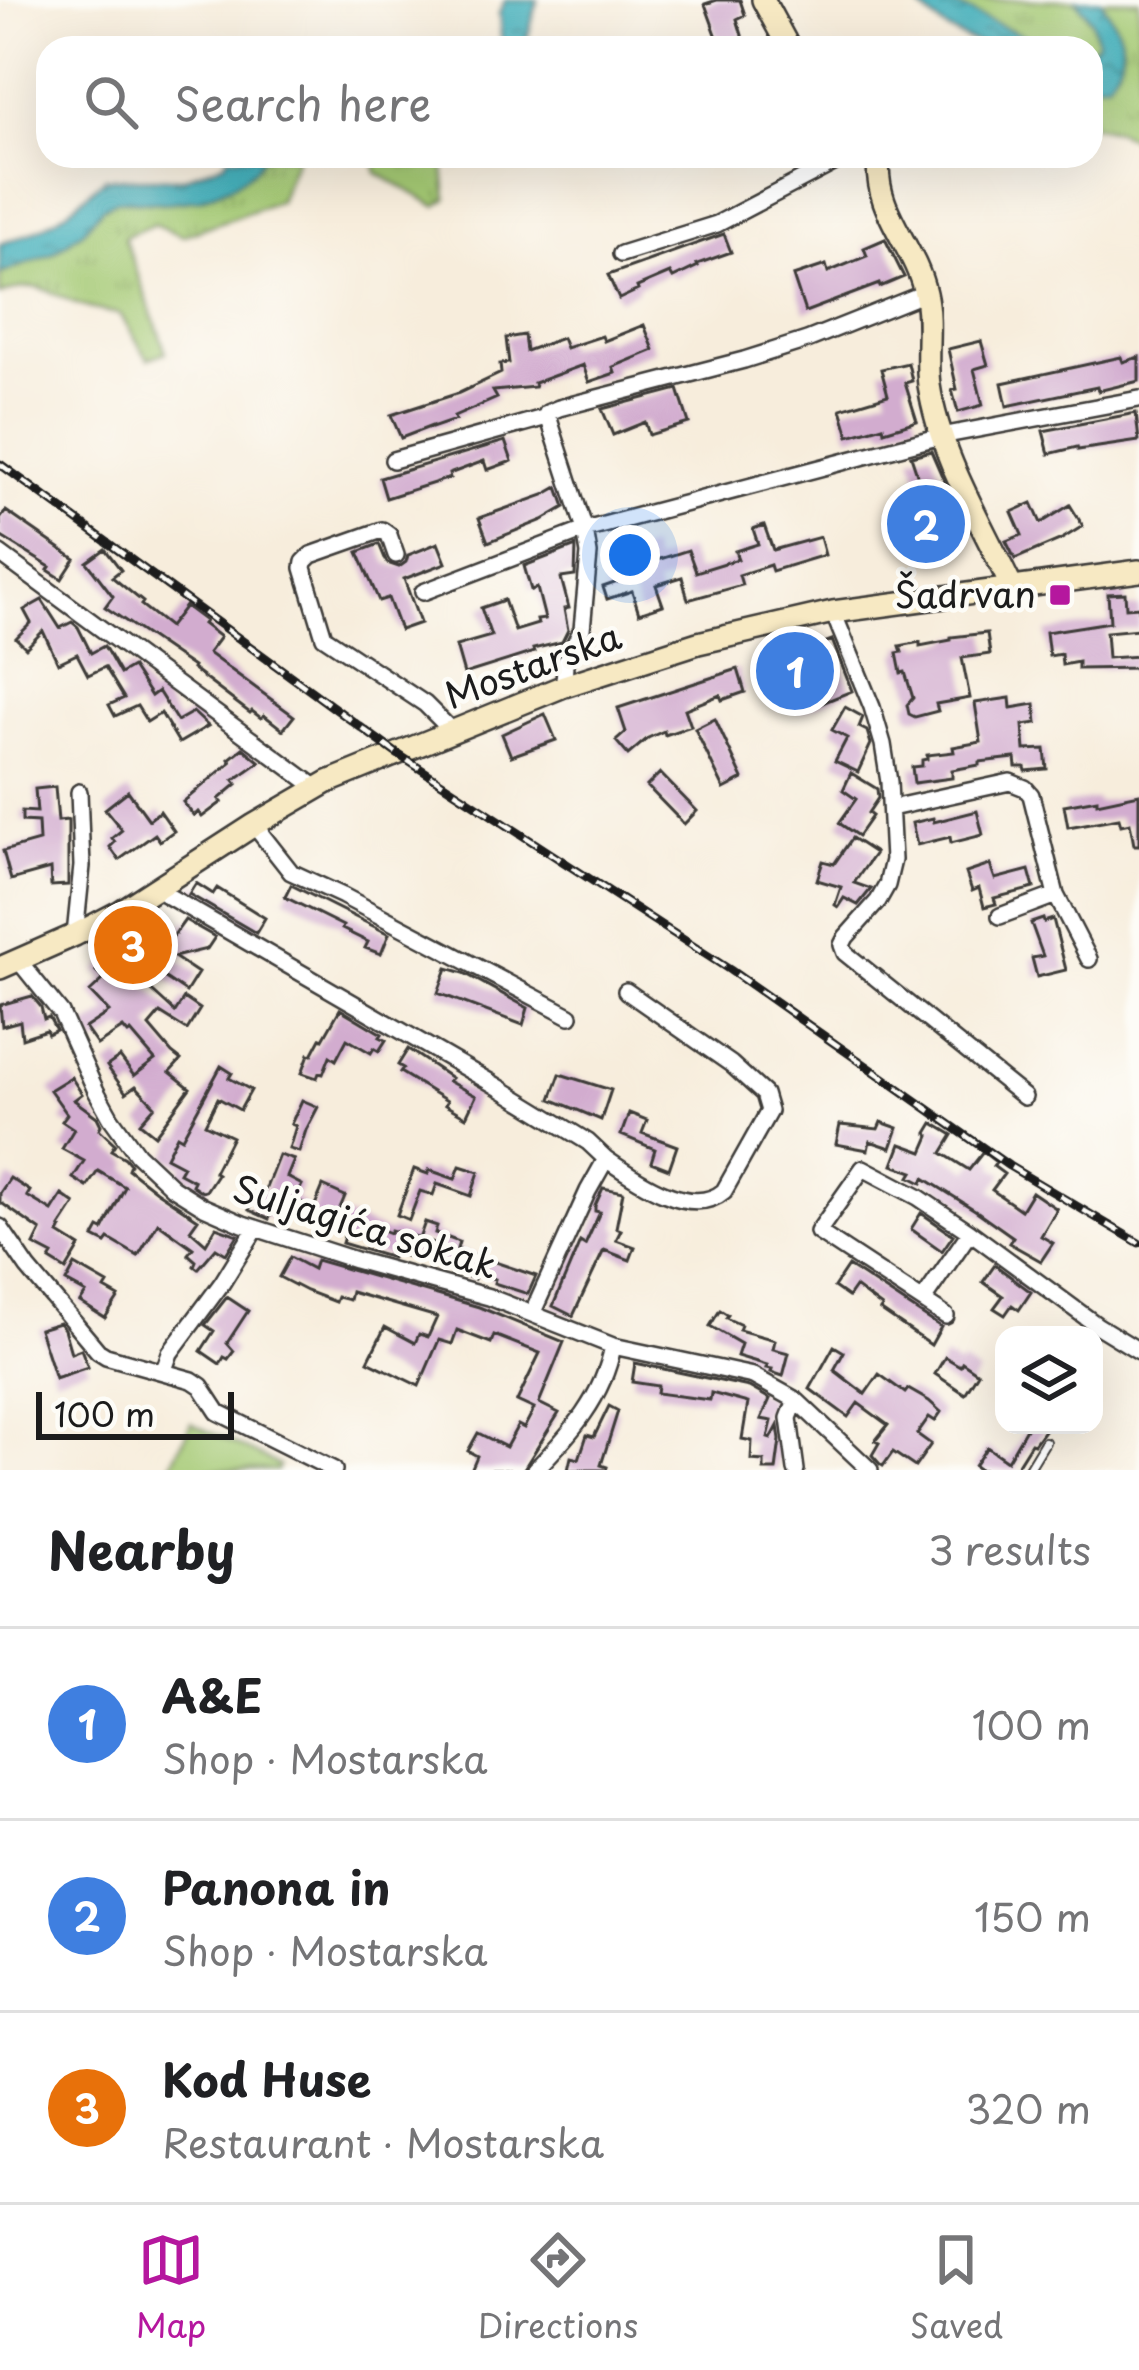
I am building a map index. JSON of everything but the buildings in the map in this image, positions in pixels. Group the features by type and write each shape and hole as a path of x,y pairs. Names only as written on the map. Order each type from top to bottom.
{"main road":[{"path":"763,0 782,36"},
{"path":"880,168 882,200 926,293 929,382 941,436 1012,588"},
{"name":"Mostarska","path":"10,964 75,935 317,788 563,686 698,643 833,613 1139,571"}],"street":[{"path":"621,254 717,224 824,168"},
{"path":"563,686 565,663 582,629 589,554 547,413 786,347 926,293"},
{"path":"423,592 585,530 941,436 1139,399"},
{"path":"393,460 547,417"},
{"path":"396,555 389,535 382,530 311,555 303,568 319,626 324,637 425,704 452,730"},
{"path":"0,554 317,788"},
{"path":"833,613 872,707 883,744 891,808 891,873 878,901 846,937 845,953 1024,1097"},
{"path":"891,808 1002,783 1018,784 1030,795 1056,895 1089,959"},
{"path":"75,935 82,866 79,792"},
{"path":"254,825 291,872 571,1016"},
{"path":"155,889 476,1074 589,1142 607,1159 670,1195 703,1203 724,1191 769,1111 764,1094 731,1064 626,991"},
{"path":"1000,916 1056,895"},
{"name":"Suljagića sokak","path":"10,964 61,1013 96,1091 137,1154 172,1187 204,1207 256,1228 533,1312 614,1346 753,1376 796,1400 870,1470"},
{"name":"Suljagića sokak","path":"533,1312 607,1159"},
{"path":"946,1316 818,1232 863,1168 918,1197 1139,1351"},
{"path":"0,1227 98,1351 192,1379 218,1412 334,1470"},
{"path":"164,1370 170,1353 256,1228"},
{"path":"923,1300 970,1232"},
{"path":"535,1470 592,1404 614,1346"},
{"path":"796,1400 788,1418 796,1470"}],"lane":[{"path":"1028,1470 1045,1442"}],"green space":[{"path":"943,0 1076,0 1091,19 1096,36 1024,36"},
{"path":"1101,0 1139,0 1139,142 1103,128 1103,82 1121,59 1118,31"},
{"path":"292,168 279,201 183,236 154,224 124,237 166,352 148,359 120,314 34,287 0,295 0,274 52,254 83,231 102,208 118,200 166,203 255,169"},
{"path":"376,168 444,168 447,199 436,206"},
{"path":"191,1423 279,1465 277,1470 169,1470"}],"water":[{"path":"505,0 538,0 528,36 501,36 499,13"},
{"path":"913,0 943,0 1024,36 959,36"},
{"path":"1076,0 1101,0 1118,31 1121,59 1108,81 1103,82 1103,36 1096,36 1091,19"},
{"path":"210,168 256,168 233,185 200,199 118,200 102,208 83,231 52,254 0,274 0,244 57,218 105,178 184,178"}],"railway":[{"path":"0,464 396,753 730,970 1009,1166 1139,1243"}],"place":[{"name":"Panona in","path":"926,524"},
{"name":"Šadrvan","path":"1060,595"},
{"name":"A&E","path":"795,671"},
{"name":"Kod Huse","path":"133,945"}]}
